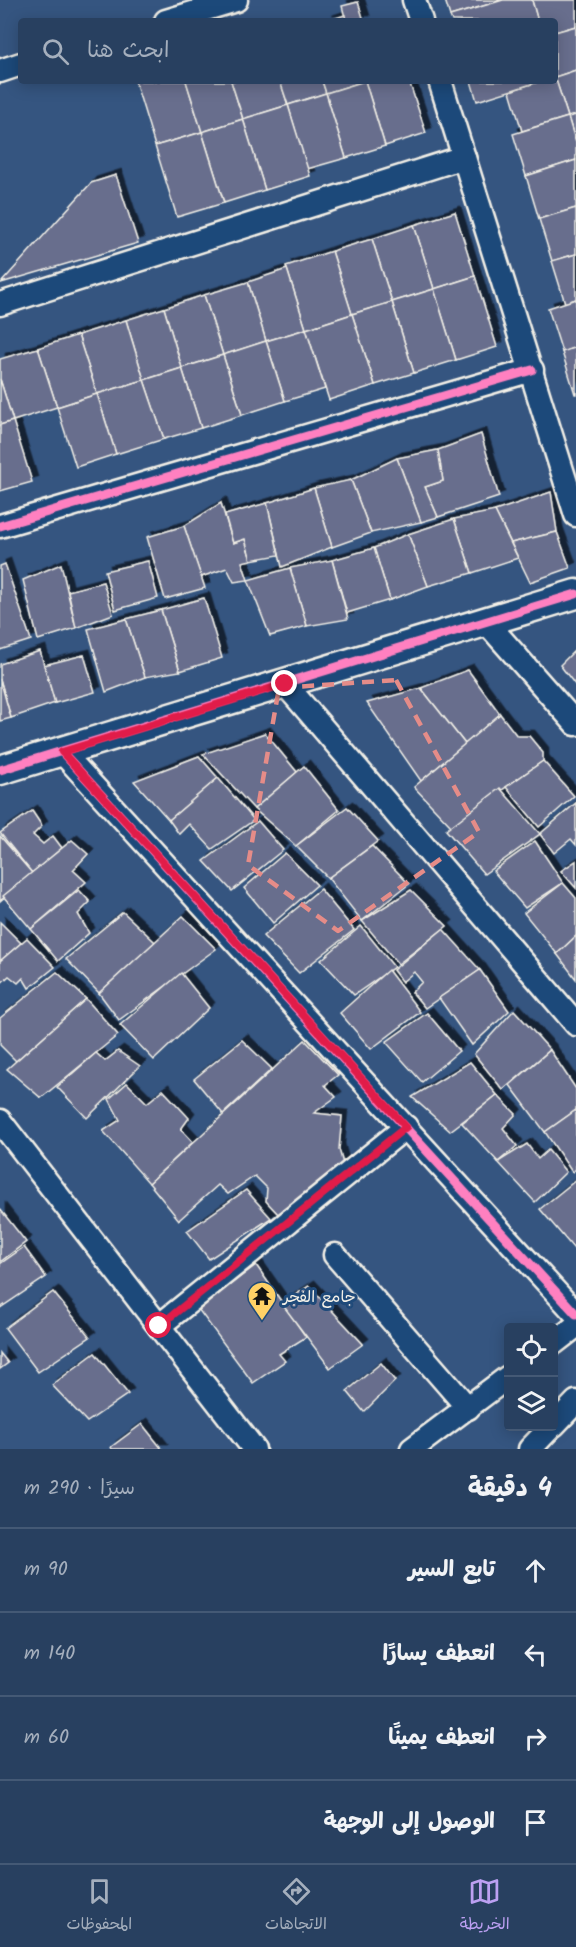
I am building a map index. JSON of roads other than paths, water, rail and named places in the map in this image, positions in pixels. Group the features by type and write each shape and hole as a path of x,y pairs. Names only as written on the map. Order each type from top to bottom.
{"street":[{"path":"176,18 236,0"},
{"path":"414,0 420,18"},
{"path":"0,71 18,65"},
{"path":"441,84 576,515"},
{"path":"0,304 464,157"},
{"path":"0,526 532,370"},
{"path":"0,770 576,594"},
{"path":"487,623 576,724"},
{"path":"285,684 576,1024"},
{"path":"62,752 576,1314"},
{"path":"0,1121 254,1449"},
{"path":"159,1326 406,1127"},
{"path":"335,1255 468,1408"},
{"path":"558,1340 576,1326"},
{"path":"412,1449 504,1380"},
{"path":"558,1421 576,1402"},
{"path":"530,1449 548,1431"}],"place":[{"name":"جامع الفجر","path":"262,1322"}]}
